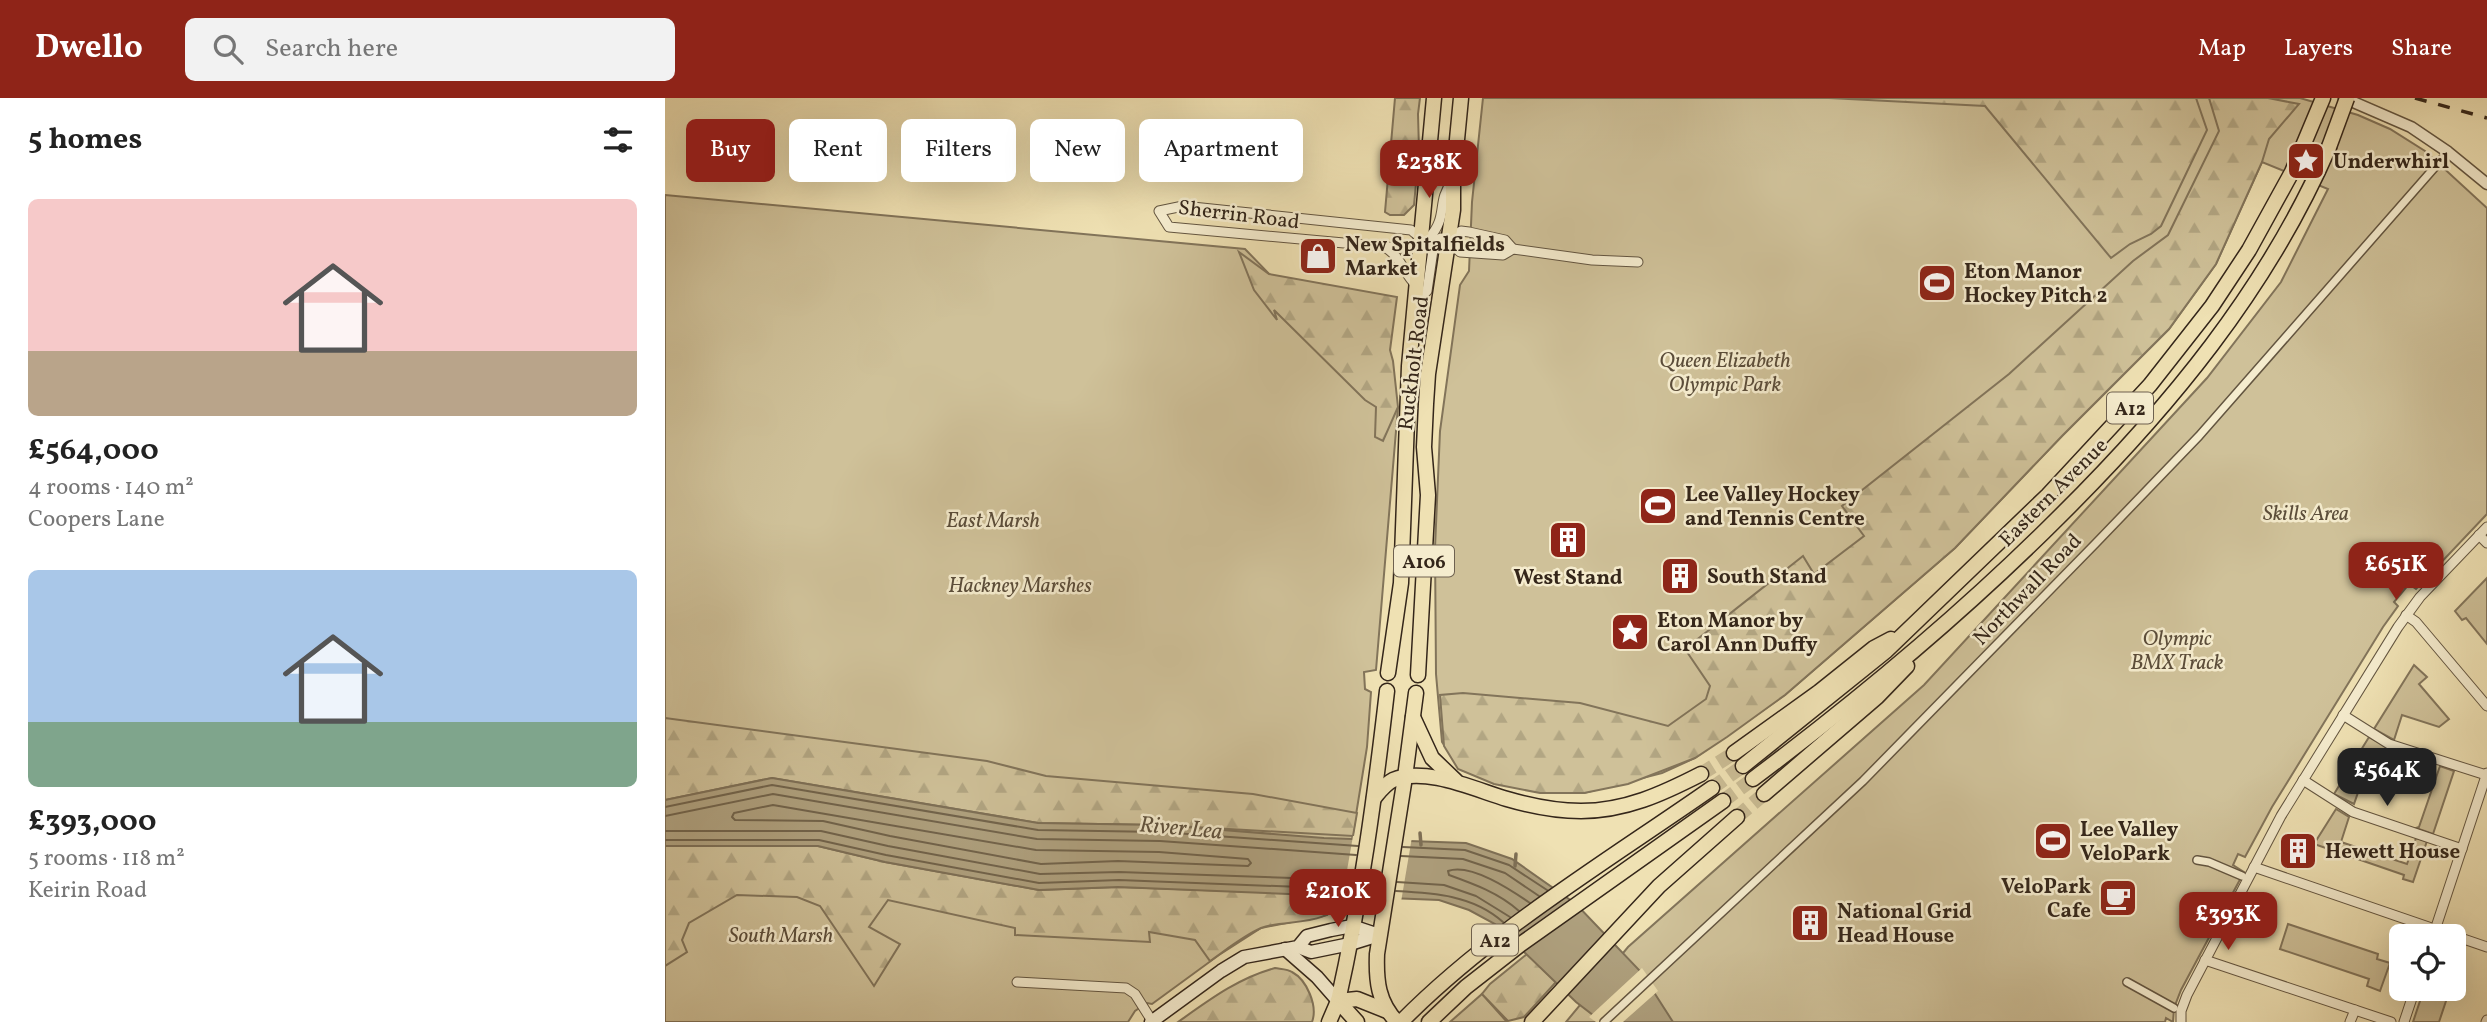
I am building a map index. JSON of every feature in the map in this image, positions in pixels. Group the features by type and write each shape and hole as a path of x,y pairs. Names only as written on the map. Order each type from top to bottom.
{"main road":[{"name":"Ruckholt Road","path":"1388,673 1401,583 1407,389 1416,285 1425,238 1434,98"},
{"name":"Ruckholt Road","path":"1418,675 1428,495 1424,447 1428,384 1445,239 1453,210 1461,98"},
{"name":"Eastern Avenue","path":"1743,766 1886,651 1941,600 2048,495 2159,375 2212,306 2249,250 2275,206 2307,140 2323,98"},
{"name":"Eastern Avenue","path":"1753,779 1842,710 1965,608 2111,464 2192,372 2255,286 2307,197 2329,147 2346,98"},
{"name":"A12","path":"1764,794 1877,697 1965,608"},
{"name":"A12","path":"1734,753 1819,692 1874,648 1902,634"},
{"path":"1329,1022 1338,1001 1357,906 1371,821 1387,691"},
{"path":"1395,1018 1381,1000 1376,975 1379,934 1416,692"},
{"path":"1413,717 1431,758 1448,776 1463,785"},
{"path":"1374,798 1383,787 1394,780 1423,776 1540,807 1579,811 1619,808 1637,803 1701,774"},
{"name":"A12","path":"1395,1018 1470,959 1712,788"},
{"name":"A12","path":"1429,1022 1466,987 1512,950 1723,801"},
{"path":"1532,1022 1631,914 1737,817"},
{"path":"1291,948 1307,936 1352,926 1379,934"},
{"path":"1151,1022 1244,957 1291,948 1311,952 1350,944 1379,934"},
{"path":"1291,948 1357,1022"},
{"path":"1338,1001 1357,999 1395,1018"}],"street":[{"path":"2346,98 2398,120 2487,184"},
{"name":"Northwall Road","path":"1604,1022 1863,781 2087,553 2199,436 2445,156"},
{"path":"1425,238 1438,228 1444,192 1453,181"},
{"name":"Sherrin Road","path":"1182,206 1411,230 1425,238 1410,248 1169,227 1159,211 1182,206"},
{"path":"1415,301 1427,291 1433,250 1445,239 1461,231 1469,232 1505,240 1513,249"},
{"path":"1425,238 1445,239 1460,252 1503,255 1513,249 1592,260 1638,262"},
{"path":"1381,246 1394,253 1409,279 1416,285"},
{"path":"2181,1022 2187,995 2254,867 2343,715 2406,615 2487,527"},
{"path":"2479,535 2487,543"},
{"path":"2406,615 2416,622 2487,706"},
{"path":"2343,715 2389,744 2487,774 2437,924"},
{"path":"2303,780 2353,813 2462,849"},
{"path":"2197,860 2209,862 2242,876"},
{"path":"2254,867 2409,924"},
{"path":"2466,941 2487,947"},
{"path":"2205,960 2391,1022"},
{"path":"1017,982 1126,988 1135,994 1151,1022"},
{"path":"2127,982 2175,1008"},
{"path":"2404,1022 2411,1001"},
{"path":"2350,1022 2355,1010"}],"green space":[{"path":"1395,98 1420,98 1414,205 1404,215 1390,215 1385,212"},
{"name":"Queen Elizabeth Olympic Park","path":"1483,98 2300,98 2358,115 2390,129 2425,151 2487,208 2487,514 2416,589 2409,584 2394,602 2398,606 2272,807 2245,857 2238,854 2233,865 2244,872 2181,990 2174,1008 2173,1022 2166,1018 2165,1022 1566,1022 1628,947 1924,685 2207,378 2281,282 2328,189 2262,162 2216,264 2169,329 1955,548 1785,695 1695,758 1662,773 1584,793 1502,784 1461,770 1442,742 1436,674 1435,548 1440,431 1460,285 1469,271 1472,202"},
{"path":"1829,98 2196,98 2207,130 2161,226 2111,258 1985,106"},
{"path":"2209,98 2268,98 2299,104 2269,139 2262,162 2216,264 2169,329 1955,548 1785,695 1695,758 1628,784 1584,793 1540,793 1494,784 1458,769 1444,746 1440,695 1463,693 1580,703 1668,726 1706,699 1710,686 1685,649 1803,556 1814,574 1864,536 1842,506 2009,374 2133,261 2168,235 2219,131"},
{"name":"East Marsh","path":"665,195 1245,249 1398,407 1376,670 1364,672 1365,689 1371,692 1367,747 1343,895 1337,907 1327,915 1261,928 1152,1004 1147,1003 1135,1011 1128,1022 665,1022"},
{"path":"1239,252 1269,274 1397,297 1390,350 1398,407 1383,441 1375,437 1376,407 1365,400 1274,310 1277,320 1254,290"},
{"path":"2487,578 2487,644 2466,618 2462,620 2455,611"},
{"path":"2414,665 2427,677 2419,684 2449,719 2439,727 2402,715 2394,740 2374,729"},
{"path":"665,718 987,761 1046,776 1253,794 1357,813 1353,836 1160,825 1038,823 772,778 665,800"},
{"path":"2369,737 2388,747 2376,779 2364,775 2354,804 2334,794"},
{"path":"2440,766 2454,771 2433,834 2416,828 2419,827"},
{"path":"2336,809 2349,817 2341,842 2407,864 2416,838 2427,841 2413,882 2403,879 2404,875 2314,844"},
{"path":"665,846 818,846 885,862 1039,890 1118,887 1343,895 1338,906 1319,918 1261,928 1210,961 1195,940 1149,932 1150,942 1015,935 1015,928 888,900 869,927 900,944 874,986 820,906 797,897 737,895 689,923 682,940 687,952 665,966"},
{"path":"2288,924 2378,954 2377,959 2389,963 2389,966 2380,991 2367,986 2369,979 2280,949"},
{"path":"1527,954 1556,982 1524,1017 1508,1021 1482,994 1490,984"},
{"path":"1275,968 1290,971 1307,987 1314,1009 1312,1022 1178,1022 1236,984"},
{"path":"1482,994 1507,1022 1450,1022"},
{"path":"2420,1001 2446,1001 2439,1022 2413,1022"}],"water":[{"name":"River Lea","path":"772,778 1038,823 1160,825 1324,838 1466,843 1512,859 1576,904 1641,972 1673,1022 1602,1022 1576,1002 1495,924 1469,910 1439,900 1118,887 1039,890 885,862 818,846 665,846 665,800"}],"pier":[{"path":"1353,836 1412,837 1401,902 1342,899"},
{"path":"1642,968 1658,991 1623,1022 1596,1022 1589,1017"}],"waterway":[{"path":"1420,833 1421,845"},
{"path":"1515,866 1516,854"}],"tunnel":[{"path":"1701,774 1734,753"},
{"path":"1712,788 1743,766"},
{"path":"1723,801 1753,779"},
{"path":"1737,817 1764,794"}],"railway":[{"path":"2415,98 2487,118"}],"place":[{"name":"Underwhirl","path":"2306,161"},
{"name":"New Spitalfields Market","path":"1318,256"},
{"name":"Eton Manor Hockey Pitch 2","path":"1937,283"},
{"name":"Lee Valley Hockey and Tennis Centre","path":"1658,506"},
{"name":"West Stand","path":"1568,540"},
{"name":"South Stand","path":"1680,576"},
{"name":"Eton Manor by Carol Ann Duffy","path":"1630,632"},
{"name":"Lee Valley VeloPark","path":"2053,841"},
{"name":"Hewett House","path":"2298,851"},
{"name":"VeloPark Cafe","path":"2118,898"},
{"name":"National Grid Head House","path":"1810,923"}],"park label":[{"name":"Skills Area","path":"2306,513"},
{"name":"Hackney Marshes","path":"1020,585"},
{"name":"Olympic BMX Track","path":"2177,650"},
{"name":"South Marsh","path":"781,935"}]}
